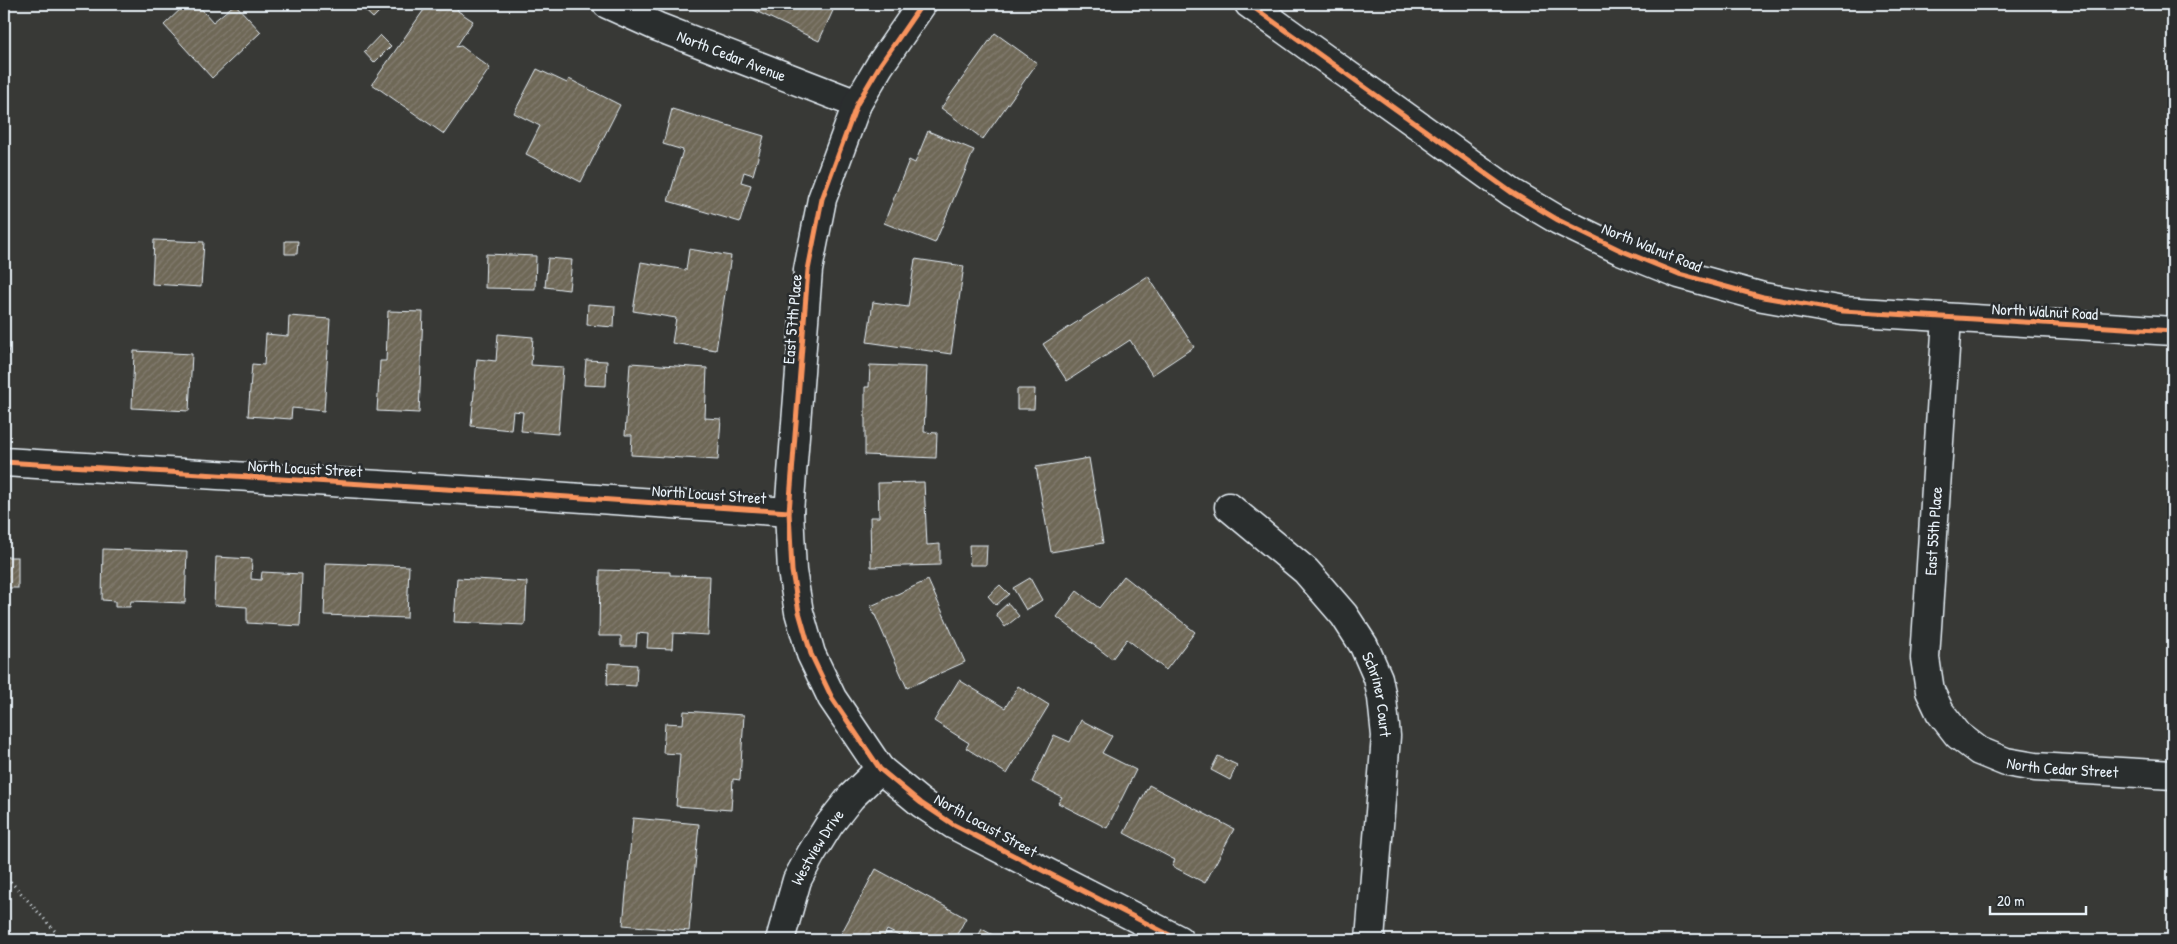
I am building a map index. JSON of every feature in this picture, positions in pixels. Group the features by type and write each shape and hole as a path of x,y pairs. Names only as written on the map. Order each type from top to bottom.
{"street":[{"name":"North Cedar Avenue","path":"607,4 658,27 857,104"},
{"name":"East 57th Place","path":"789,512 808,270 822,199 857,104 880,65 922,4"},
{"name":"North Walnut Road","path":"1249,4 1511,192 1558,220 1620,250 1679,274 1764,297 1842,311 2173,331"},
{"name":"East 55th Place","path":"1947,318 1925,658 1930,690 1940,712 1958,735"},
{"name":"North Locust Street","path":"4,462 505,492 789,512 794,579 799,612 811,654 832,698 880,769 921,803 954,825 1180,940"},
{"name":"Schriner Court","path":"1229,507 1306,571 1344,615 1364,646 1378,678 1386,736 1370,940"},
{"name":"North Cedar Street","path":"1958,735 1979,751 2006,762 2035,767 2173,775"},
{"name":"Westview Drive","path":"780,940 797,880 811,854 829,825 851,797 880,769"}],"path":[{"path":"4,874 63,940"}],"building":[{"path":"186,4 197,4 213,22 235,4 261,32 212,78 164,25"},
{"path":"358,4 387,4 373,18"},
{"path":"428,4 453,4 457,6 458,11 473,21 456,47 461,46 490,68 444,134 372,84"},
{"path":"741,4 836,4 819,41"},
{"path":"995,33 1037,63 983,139 941,108"},
{"path":"380,35 391,46 374,63 364,52"},
{"path":"537,69 567,83 569,79 620,105 581,182 526,154 540,126 514,113"},
{"path":"672,109 764,136 753,175 744,172 741,182 751,185 740,222 668,201 683,150 663,144"},
{"path":"928,131 974,150 935,243 884,223 909,160 915,163"},
{"path":"154,240 204,242 201,287 152,284"},
{"path":"285,241 298,241 297,254 285,254"},
{"path":"689,249 731,256 716,350 672,343 676,318 633,311 641,262 686,270"},
{"path":"486,254 536,256 535,289 485,288"},
{"path":"548,258 572,260 569,290 545,287"},
{"path":"915,259 964,266 951,354 867,342 873,302 908,307"},
{"path":"1148,276 1194,347 1152,375 1130,340 1067,381 1043,344"},
{"path":"588,304 615,306 614,327 587,325"},
{"path":"388,311 423,312 419,413 377,411 380,361 386,361"},
{"path":"289,316 330,319 324,411 292,408 291,419 248,416 252,364 264,365 266,334 288,336"},
{"path":"498,334 533,337 531,365 563,367 558,434 521,431 523,412 513,411 511,430 471,426 477,359 496,361"},
{"path":"4,343 9,343 6,389 4,389"},
{"path":"134,351 192,354 189,411 132,408"},
{"path":"586,360 607,361 606,386 584,385"},
{"path":"630,363 707,368 705,418 721,419 718,460 631,455 632,435 625,435"},
{"path":"870,365 927,367 924,432 937,433 936,458 865,455 865,387 869,387"},
{"path":"1017,389 1035,389 1034,409 1017,409"},
{"path":"1089,458 1103,543 1051,552 1036,467"},
{"path":"924,482 927,545 940,544 940,565 871,567 870,517 879,517 878,483"},
{"path":"969,545 987,545 986,565 970,565"},
{"path":"103,549 187,552 185,603 131,601 130,607 115,607 115,601 102,600"},
{"path":"4,557 18,557 18,588 4,588"},
{"path":"216,557 252,559 251,579 261,580 262,572 302,574 300,626 247,623 247,607 214,605"},
{"path":"326,563 409,566 407,618 324,615"},
{"path":"600,570 670,572 670,575 710,576 708,635 673,633 672,649 647,648 648,634 637,633 636,646 621,646 621,636 599,636"},
{"path":"1124,576 1195,632 1166,670 1127,639 1112,659 1057,617 1077,591 1099,608"},
{"path":"457,578 527,582 525,625 454,622"},
{"path":"1030,578 1042,600 1026,610 1013,588"},
{"path":"928,580 965,662 907,688 871,606"},
{"path":"1000,585 1009,594 996,605 988,596"},
{"path":"1008,603 1019,616 1005,627 996,614"},
{"path":"608,663 637,665 636,686 607,684"},
{"path":"959,680 1005,708 1018,686 1049,705 1007,774 966,748 969,743 934,721"},
{"path":"684,711 744,715 740,780 733,779 731,810 676,806 680,754 663,753 665,723 683,724"},
{"path":"1081,720 1112,736 1102,753 1136,770 1107,828 1058,803 1062,797 1032,782 1054,735 1070,742"},
{"path":"1218,756 1237,765 1230,780 1211,770"},
{"path":"1149,785 1234,829 1205,883 1172,866 1175,860 1124,833"},
{"path":"633,818 699,824 689,931 623,925"},
{"path":"876,869 966,918 954,940 902,940 902,937 887,930 882,940 854,940 841,934"},
{"path":"982,929 1002,940 976,940"}],"cycle path":[{"path":"922,4 880,65 857,104 822,199 808,270 789,512 792,571 799,612 811,654 832,698 880,769 921,803 954,825 1179,940"},
{"path":"1249,4 1511,192 1558,220 1620,250 1679,274 1763,297 1843,311 2173,331"},
{"path":"4,462 789,512"}]}
